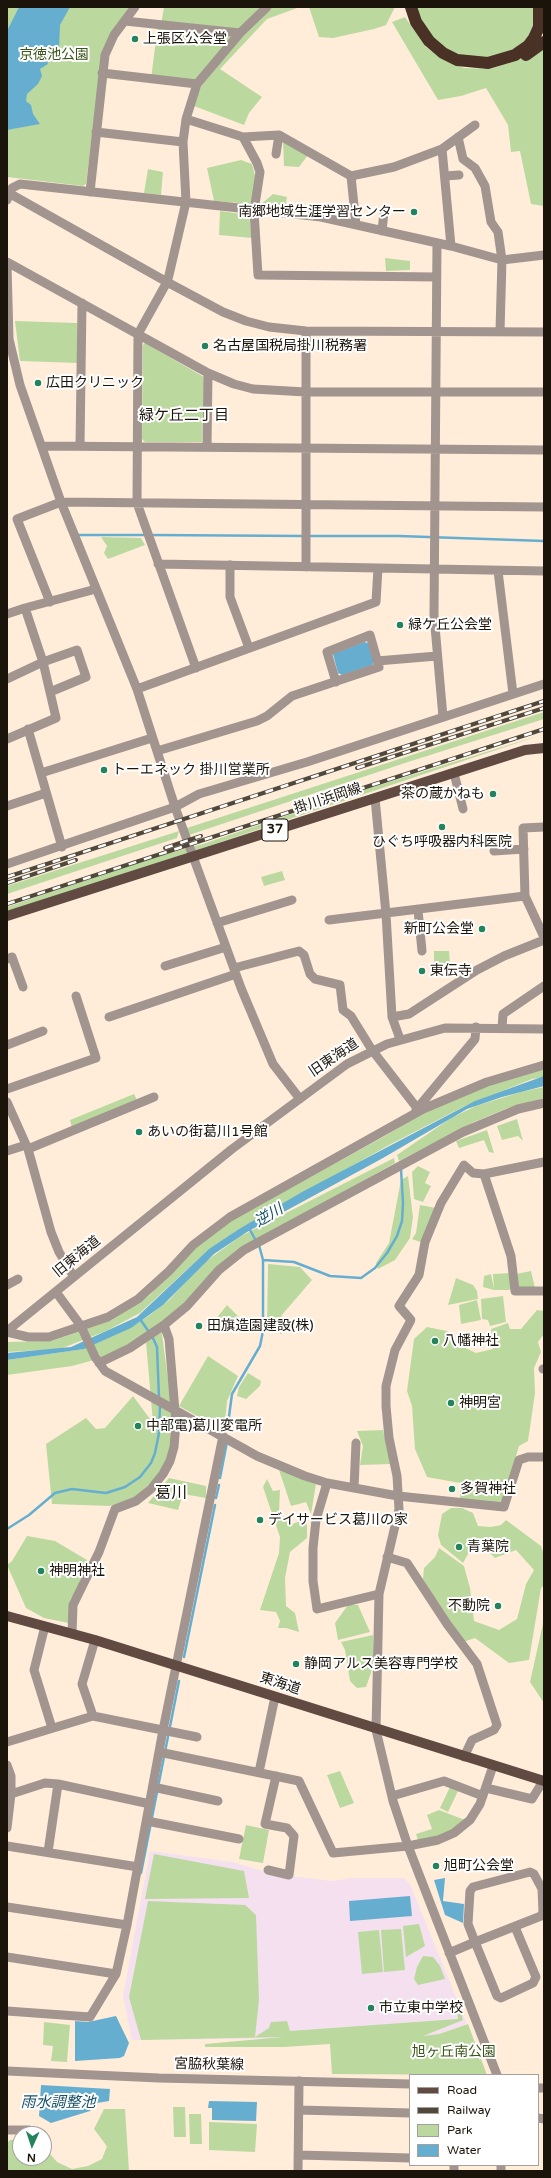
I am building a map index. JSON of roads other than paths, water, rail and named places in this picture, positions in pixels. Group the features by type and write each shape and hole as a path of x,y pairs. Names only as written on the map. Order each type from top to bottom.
{"highway":[{"path":"405,7 416,34 433,52 453,64 474,68 500,66 524,56 544,42"},
{"path":"411,7 416,22 429,42 443,53 456,60 488,63 515,55 528,46 539,27 540,7"}],"main road":[{"name":"掛川浜岡線","path":"7,916 525,750 544,748"},
{"name":"東海道","path":"7,1616 95,1640 376,1730 544,1781"}],"street":[{"path":"90,192 105,55 114,35 135,7"},
{"path":"196,668 137,503 136,447 138,334 167,282 186,202 183,142 186,119 197,84 240,33 267,7"},
{"path":"126,21 240,33"},
{"path":"102,73 197,84"},
{"path":"186,119 243,137 279,135 351,176 394,167 442,149 458,137 471,124"},
{"path":"96,132 183,142"},
{"path":"276,154 279,135"},
{"path":"243,137 257,163 260,172 254,211 258,275 436,276"},
{"path":"458,137 463,158 475,168 485,186 491,222 498,232 502,260 500,331"},
{"path":"442,149 451,246"},
{"path":"445,176 459,175"},
{"path":"351,176 356,225"},
{"path":"544,255 502,260 451,246 321,217 254,211 20,184 14,186 8,195 223,312 246,321 269,327 306,331 544,332"},
{"path":"382,231 384,212"},
{"path":"437,244 435,537 436,656 442,686 443,717"},
{"path":"300,1099 273,1064 235,971 175,806 137,689 61,502 20,385 8,339 7,264 82,303 208,373 234,384 254,389 306,392 544,392"},
{"path":"80,446 82,303"},
{"path":"306,331 306,567"},
{"path":"207,447 208,373"},
{"path":"42,446 544,450"},
{"path":"50,602 17,519 61,502 544,507"},
{"path":"158,564 544,571"},
{"path":"230,565 230,597 249,648"},
{"path":"137,689 376,602 378,568"},
{"path":"498,570 513,694"},
{"path":"7,614 96,589"},
{"path":"7,739 56,718 43,662 25,608"},
{"path":"157,751 257,721 267,716 292,696 336,682 379,667 370,635 327,652 336,682"},
{"path":"7,679 43,662 76,650 86,677 50,692"},
{"path":"377,661 436,656"},
{"path":"7,864 62,847 175,806 199,794 307,762 544,684"},
{"path":"28,729 62,847"},
{"path":"41,773 152,738"},
{"path":"454,773 463,809"},
{"path":"7,806 46,792"},
{"path":"375,798 386,914 392,1017 400,1039"},
{"path":"544,828 523,828 525,896 544,937"},
{"path":"494,851 524,849"},
{"path":"329,920 525,896"},
{"path":"217,924 292,900"},
{"path":"418,910 422,951"},
{"path":"392,1017 409,1014 477,970 504,956 544,940"},
{"path":"165,966 226,947"},
{"path":"109,1017 235,971 299,951 304,955 310,974 315,979 340,985 343,1010 351,1016 372,1050 416,1111"},
{"path":"7,959 12,957 23,987"},
{"path":"502,1028 503,1014 544,986"},
{"path":"7,1089 96,1058 76,996"},
{"path":"416,1111 475,1040 476,1027"},
{"name":"旧東海道","path":"7,1331 232,1149 346,1064 372,1050 400,1039 445,1028 476,1027 544,1029"},
{"path":"7,1045 43,1031"},
{"path":"7,1331 28,1337 49,1337 82,1328 108,1316 138,1299 169,1271 193,1245 219,1225 416,1111 487,1082 544,1065"},
{"path":"7,1151 27,1147 154,1096"},
{"path":"7,1102 27,1147 51,1232 59,1252 74,1277"},
{"path":"97,1360 147,1337 156,1331 186,1306 219,1270 251,1246 262,1242 463,1132 518,1109 544,1103"},
{"path":"497,2074 408,1846 392,1796 376,1730 378,1594 399,1508 397,1476 389,1438 386,1386 395,1350 411,1320 399,1306 419,1275 425,1242 441,1203 464,1165 473,1172 484,1174 544,1162"},
{"path":"484,1174 511,1256 516,1291 544,1291"},
{"path":"7,1285 18,1279"},
{"path":"56,1292 82,1328 97,1360 104,1371 257,1456 286,1469 327,1483 398,1496 504,1507 518,1460 528,1457 544,1457"},
{"path":"7,1324 17,1323"},
{"path":"72,1634 74,1605 99,1552 115,1509 136,1501 151,1489 163,1474 170,1461 174,1447 175,1410 169,1339 164,1325"},
{"path":"7,2011 90,2017 116,1974 138,1867 150,1822 150,1804 157,1788 168,1731 176,1666 223,1436"},
{"path":"354,1488 356,1443"},
{"path":"327,1483 316,1520 313,1548 313,1581 317,1609 378,1594"},
{"path":"387,1558 407,1563 447,1624 477,1664 497,1725 494,1730 472,1740 464,1757"},
{"path":"45,1626 34,1670 52,1728"},
{"path":"93,1716 82,1684 95,1640"},
{"path":"259,1772 275,1697"},
{"path":"7,1742 93,1716 197,1737"},
{"path":"164,1752 299,1780 333,1853 408,1846 438,1840 454,1833 470,1820 484,1792 493,1766"},
{"path":"7,1765 11,1776 11,1794 7,1828"},
{"path":"268,1870 289,1874 294,1836 287,1828 265,1824 276,1776"},
{"path":"392,1796 444,1781 484,1792 532,1799 544,1781"},
{"path":"11,1794 44,1783 58,1784 150,1804"},
{"path":"48,1852 58,1784"},
{"path":"157,1788 218,1801"},
{"path":"150,1822 239,1839"},
{"path":"7,1846 138,1867"},
{"path":"449,1952 475,1942 514,1927 541,1916 543,1912 542,1889 534,1874 530,1872 473,1887 470,1892 468,1924 475,1942 497,1996 501,1998 533,1983 536,1977 514,1927"},
{"path":"7,1907 127,1925"},
{"path":"7,1957 116,1974"},
{"name":"宮脇秋葉線","path":"7,2071 299,2082 409,2084"},
{"path":"298,2171 299,2082"},
{"path":"299,2110 409,2113"},
{"path":"298,2155 409,2158"}],"water":[{"path":"19,7 70,7 60,25 59,50 47,60 48,64 40,69 42,76 38,84 27,94 26,101 31,105 33,114 40,124 7,130 7,31"},
{"path":"364,642 368,643 374,662 372,665 342,675 338,673 333,654"},
{"name":"逆川","path":"544,1076 544,1086 502,1097 467,1109 383,1158 247,1232 214,1254 163,1305 131,1328 84,1349 7,1360 7,1353 71,1347 137,1317 209,1249 239,1229 302,1192 475,1101"},
{"path":"445,1878 443,1901 464,1904 463,1923 445,1915 434,1880"},
{"path":"410,1896 412,1916 350,1921 349,1901"},
{"path":"116,2016 129,2043 124,2056 120,2058 75,2061 75,2021 88,2022"},
{"name":"雨水調整池","path":"41,2085 110,2089 109,2101 97,2103 90,2111 51,2123 39,2116"},
{"path":"209,2101 257,2102 256,2121 212,2120 212,2108 208,2108"}],"waterway":[{"path":"79,535 146,535"},
{"path":"151,535 304,536"},
{"path":"309,536 399,536 544,541"},
{"path":"228,1424 232,1394 260,1346 263,1331 263,1260 294,1262 330,1276 361,1278 375,1268 387,1253 397,1236 402,1221 403,1203 401,1169"},
{"path":"249,1228 256,1241"},
{"path":"259,1245 263,1260"},
{"path":"140,1319 149,1332"},
{"path":"152,1336 157,1347 159,1398"},
{"path":"7,1529 29,1515 55,1493 72,1489 106,1493 125,1487 140,1477 151,1463 155,1453 159,1433 160,1405"},
{"path":"220,1478 227,1442"},
{"path":"216,1498 219,1485"},
{"path":"184,1657 215,1505"},
{"path":"141,1873 179,1681"}],"railway":[{"path":"7,877 544,701"},
{"path":"357,768 544,708"},
{"path":"7,904 544,729"},
{"path":"165,848 201,836"},
{"path":"7,883 76,860"}],"place":[{"name":"上張区公会堂","path":"135,39"},
{"name":"南郷地域生涯学習センター","path":"414,212"},
{"name":"名古屋国税局掛川税務署","path":"205,346"},
{"name":"広田クリニック","path":"38,383"},
{"name":"緑ケ丘公会堂","path":"400,625"},
{"name":"トーエネック 掛川営業所","path":"104,770"},
{"name":"茶の蔵かねも","path":"493,794"},
{"name":"ひぐち呼吸器内科医院","path":"442,827"},
{"name":"新町公会堂","path":"482,929"},
{"name":"東伝寺","path":"422,971"},
{"name":"あいの街葛川1号館","path":"139,1132"},
{"name":"田旗造園建設(株)","path":"199,1326"},
{"name":"八幡神社","path":"435,1341"},
{"name":"神明宮","path":"451,1403"},
{"name":"中部電)葛川変電所","path":"138,1426"},
{"name":"多賀神社","path":"452,1489"},
{"name":"デイサービス葛川の家","path":"260,1520"},
{"name":"青葉院","path":"459,1547"},
{"name":"神明神社","path":"41,1571"},
{"name":"不動院","path":"498,1606"},
{"name":"静岡アルス美容専門学校","path":"296,1664"},
{"name":"旭町公会堂","path":"436,1866"},
{"name":"市立東中学校","path":"371,2008"}],"district":[{"name":"緑ケ丘二丁目","path":"184,416"},
{"name":"葛川","path":"171,1494"}],"park label":[{"name":"京徳池公園","path":"54,55"},
{"name":"旭ヶ丘南公園","path":"454,2052"}]}
